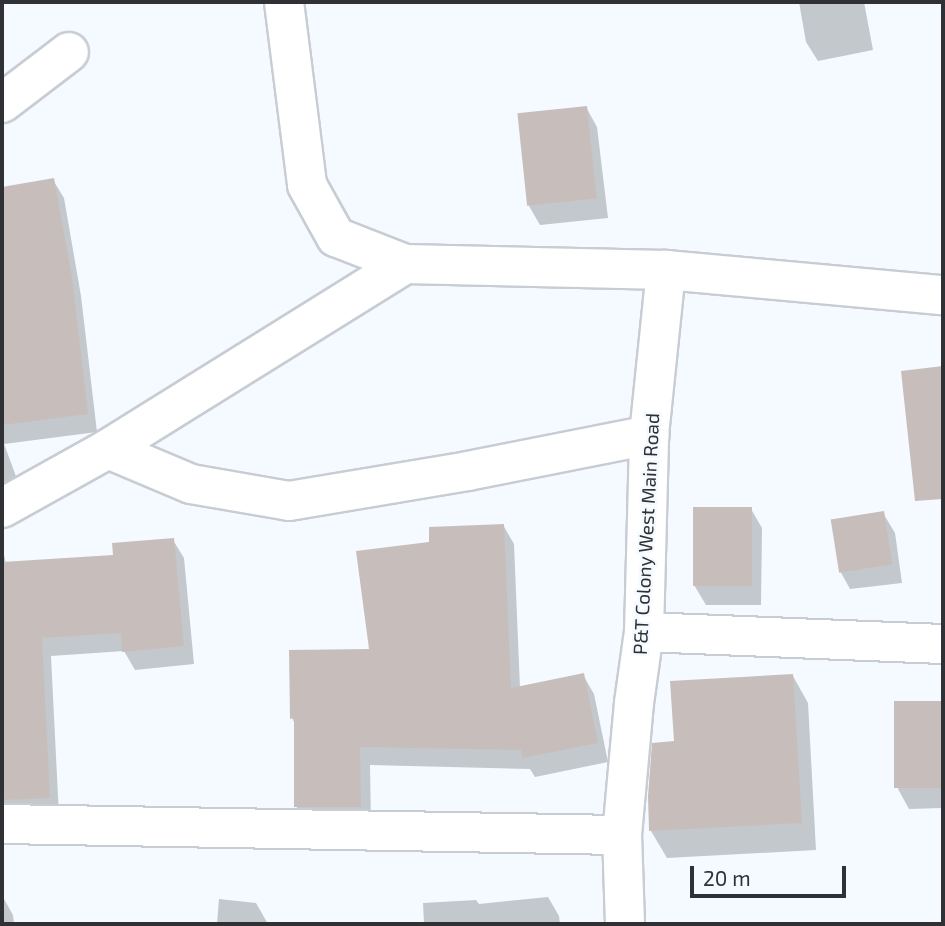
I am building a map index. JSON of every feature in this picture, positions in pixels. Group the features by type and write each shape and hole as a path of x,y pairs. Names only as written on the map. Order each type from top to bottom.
{"street":[{"path":"284,2 307,185 336,237 405,264 666,270 943,295"},
{"path":"2,103 69,51"},
{"path":"2,508 107,449 405,264"},
{"name":"P&T Colony West Main Road","path":"625,924 622,835 634,702 645,632 649,435 666,270"},
{"path":"107,449 191,484 289,500 468,471 649,435"},
{"path":"645,632 943,644"},
{"path":"2,824 622,835"}],"building":[{"path":"587,106 597,198 527,206 517,113"},
{"path":"54,178 72,277 88,414 2,425 2,187"},
{"path":"943,366 943,499 915,501 901,371"},
{"path":"693,507 752,507 752,586 693,586"},
{"path":"884,511 892,564 839,573 831,519"},
{"path":"504,524 511,688 584,673 598,743 522,758 521,750 360,747 361,807 294,807 294,718 290,719 289,650 369,649 356,551 429,542 429,527"},
{"path":"174,538 184,646 122,652 121,633 42,638 50,798 2,800 2,562 113,555 112,543"},
{"path":"793,674 802,823 649,831 648,796 652,743 674,741 670,681"},
{"path":"894,701 943,701 943,788 894,788"}]}
